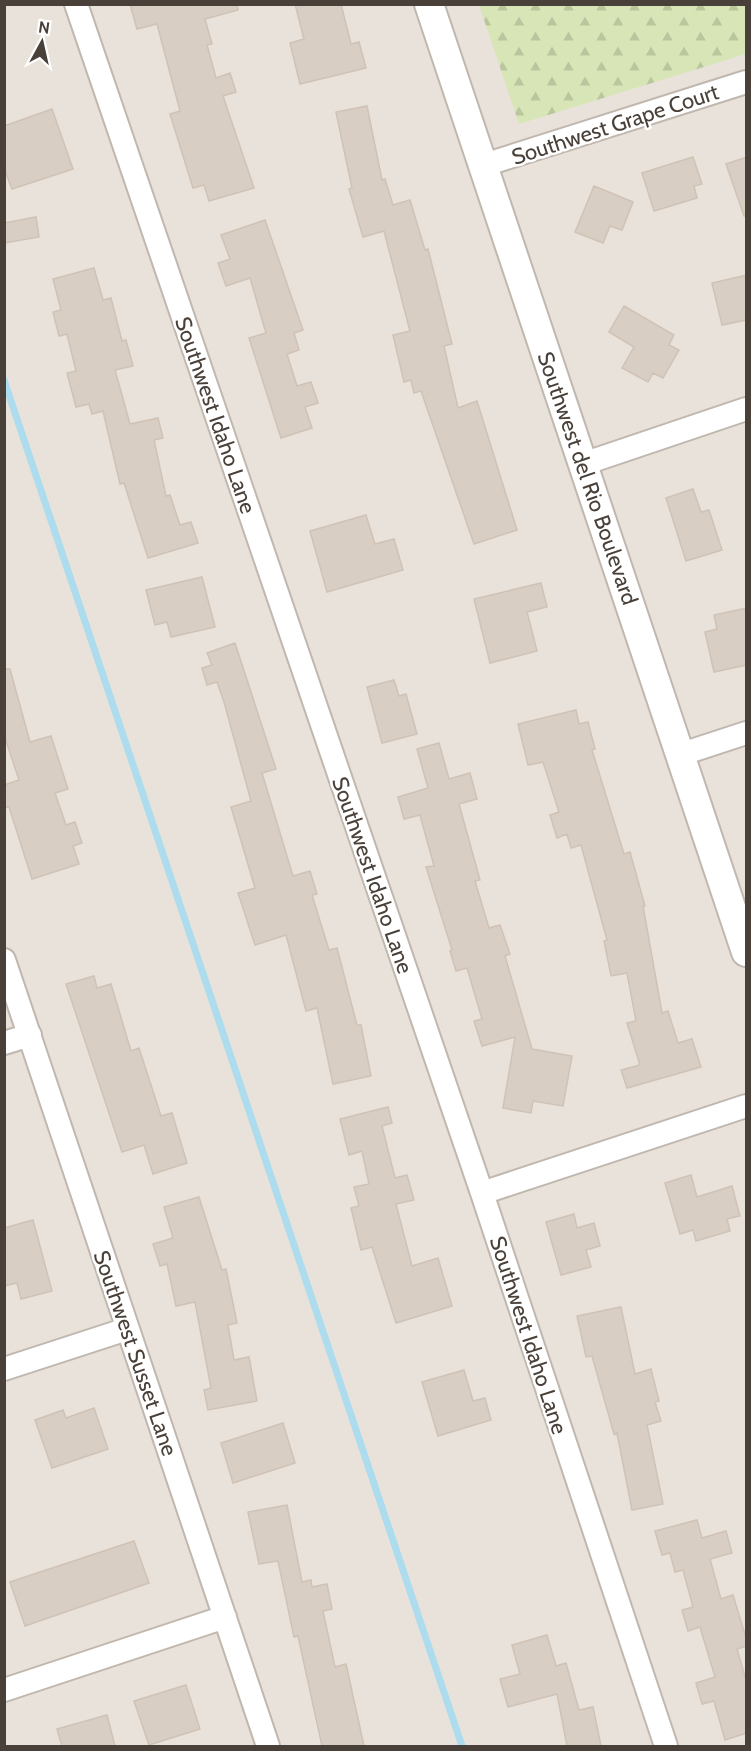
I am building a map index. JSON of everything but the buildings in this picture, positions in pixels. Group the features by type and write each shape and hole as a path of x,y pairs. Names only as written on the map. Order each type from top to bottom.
{"street":[{"name":"Southwest Idaho Lane","path":"76,4 482,1193 666,1746"},
{"name":"Southwest del Rio Boulevard","path":"429,4 747,952"},
{"name":"Southwest Grape Court","path":"484,165 747,82"},
{"path":"583,464 747,409"},
{"path":"682,754 747,733"},
{"name":"Southwest Susset Lane","path":"4,960 268,1746"},
{"path":"4,1043 30,1035"},
{"path":"482,1193 747,1106"},
{"path":"4,1370 128,1329"},
{"path":"4,1690 225,1617"}],"shaded area":[{"path":"5,5 746,5 746,1746 5,1746"}],"green space":[{"path":"479,5 746,5 746,54 519,124"}],"waterway":[{"path":"4,380 462,1746"}]}
